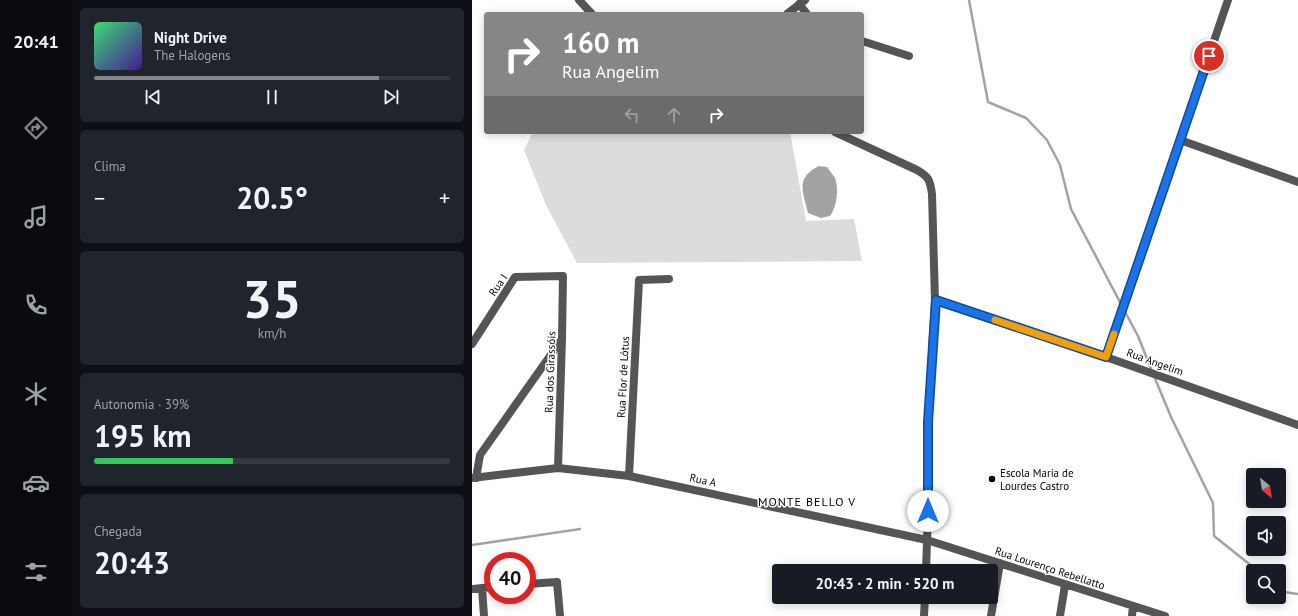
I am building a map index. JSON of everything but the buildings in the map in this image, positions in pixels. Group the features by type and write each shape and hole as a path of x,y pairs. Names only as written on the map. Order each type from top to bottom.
{"street":[{"path":"579,0 590,12"},
{"path":"1106,357 1228,0"},
{"path":"790,12 802,2 806,12"},
{"path":"864,42 909,56"},
{"path":"839,134 917,170 926,175 931,182 936,300 928,422 926,564"},
{"path":"1180,140 1298,182"},
{"name":"Rua dos Girassóis","path":"558,468 563,276"},
{"name":"Rua I","path":"472,344 515,277 563,276"},
{"name":"Rua Flor de Lótus","path":"629,476 639,280 669,279"},
{"name":"Rua Angelim","path":"936,300 1106,357 1298,425"},
{"path":"474,478 480,455 562,338"},
{"name":"Rua A","path":"474,478 558,468 629,476 927,540"},
{"name":"Rua Lourenço Rebellatto","path":"927,540 1165,616"},
{"path":"991,616 1000,563"},
{"path":"536,583 557,582 560,616"},
{"path":"1060,616 1065,584"},
{"path":"472,589 482,588 484,616"},
{"path":"924,616 925,604"},
{"path":"1132,616 1133,606"}],"shaded area":[{"path":"532,134 790,134 806,221 854,219 862,261 577,263 546,205 524,150"},
{"path":"819,166 827,167 835,178 837,187 836,203 830,216 821,218 808,213 803,192 806,175"}],"waterway":[{"path":"969,0 988,102 1026,118 1047,140 1060,165 1071,209 1122,306"},
{"path":"1124,310 1138,336 1152,371"},
{"path":"1154,376 1171,417 1213,503 1214,536 1249,564"},
{"path":"472,545 580,529"},
{"path":"1286,592 1298,594"}],"slow traffic":[{"path":"995,320 1106,357 1114,334"}],"place":[{"name":"Escola Maria de Lourdes Castro","path":"992,479"}],"district":[{"name":"MONTE BELLO V","path":"807,501"}],"route":[{"path":"928,511 928,422 936,300 1106,357 1209,56"}]}
